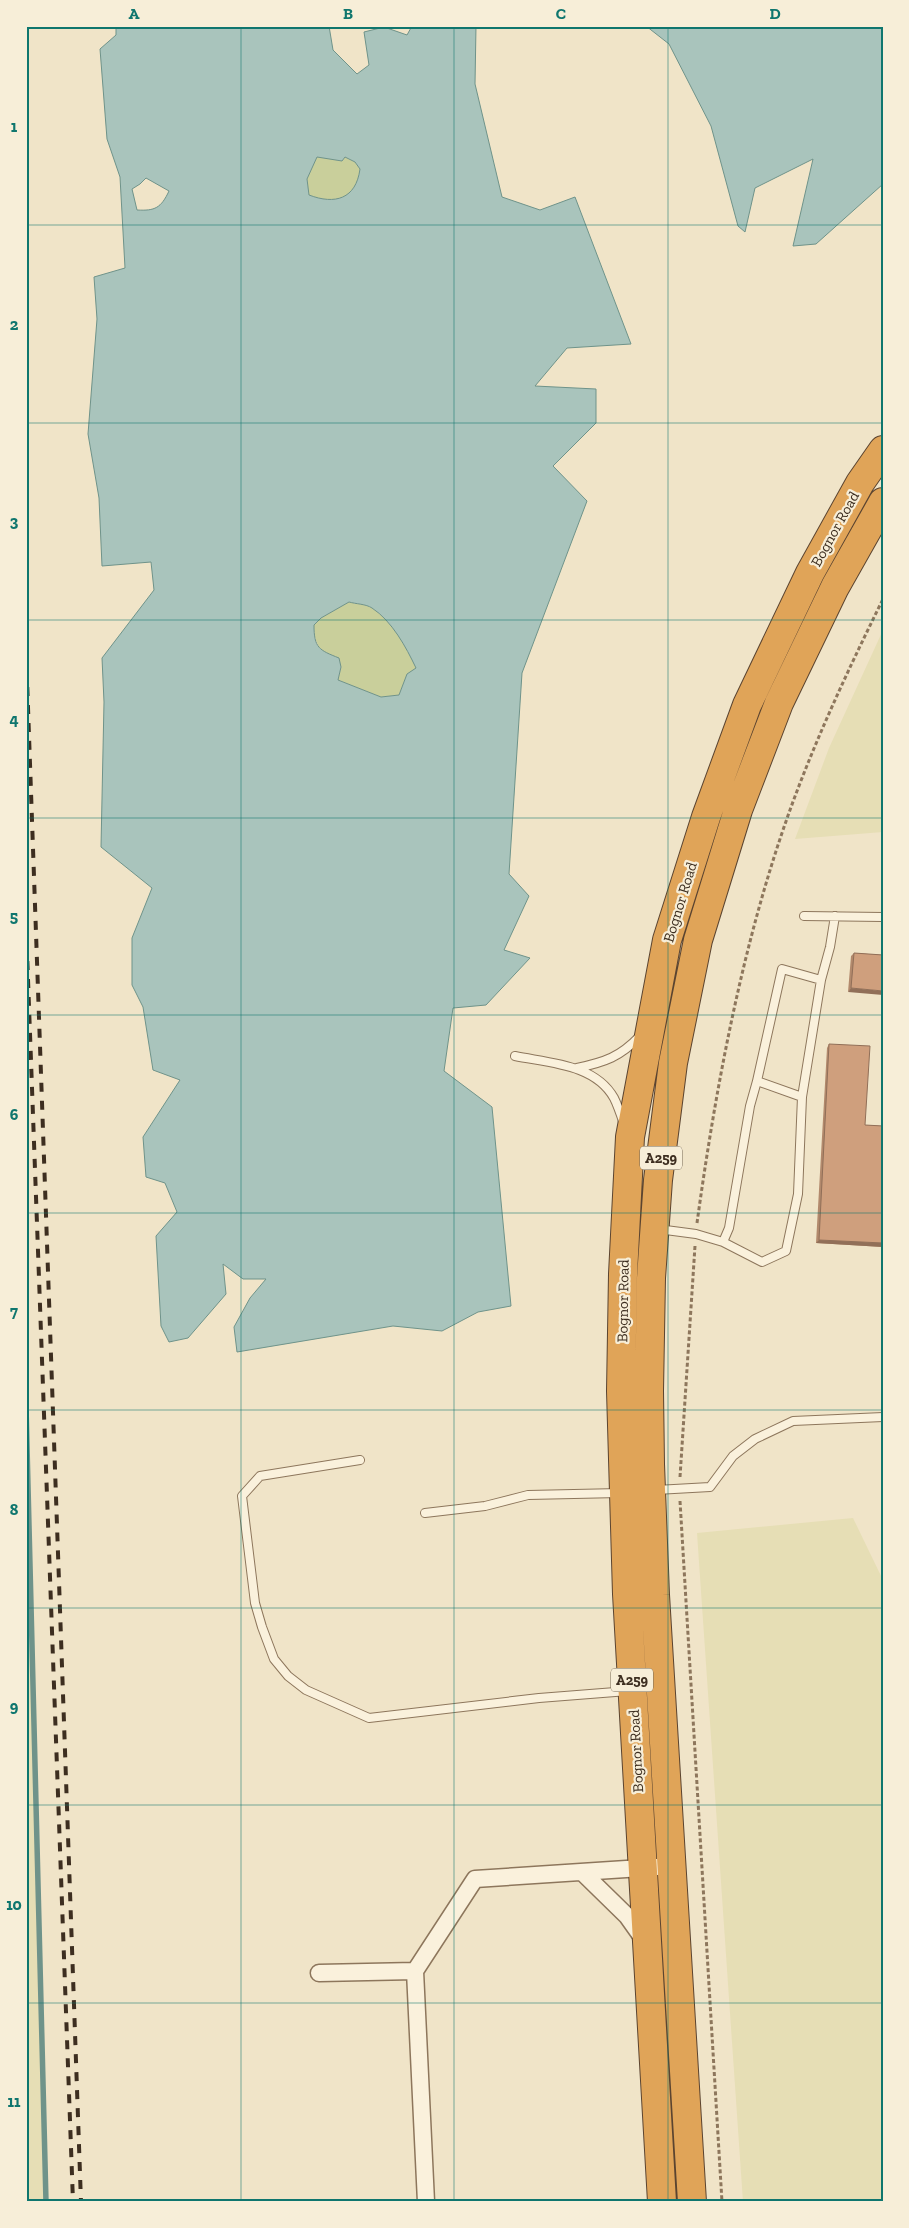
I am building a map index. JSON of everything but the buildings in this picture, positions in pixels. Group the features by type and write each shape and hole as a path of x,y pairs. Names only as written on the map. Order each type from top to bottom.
{"highway":[{"name":"Bognor Road","path":"662,2202 633,1691 620,1391 623,1274 630,1137 667,940 706,817 748,705 810,573 860,483 883,450"},
{"name":"Bognor Road","path":"692,2202 655,1595 648,1391 654,1229 673,1063 698,940 738,810 779,703 835,587 883,502"}],"street":[{"path":"426,2202 415,1971 475,1879 672,1866"},
{"path":"582,1872 627,1916 647,1946"},
{"path":"319,1974 415,1971"}],"lane":[{"path":"804,916 883,917"},
{"path":"654,1229 696,1234 723,1242 762,1262 786,1251 798,1194 802,1097 821,980 830,947 835,916"},
{"path":"723,1242 728,1228 750,1106 782,969 821,980"},
{"path":"577,1068 606,1062 628,1049 650,1025"},
{"path":"515,1056 577,1068 597,1080 613,1097 630,1137"},
{"path":"757,1081 802,1097"},
{"path":"651,1490 710,1487 733,1456 755,1439 793,1421 883,1417"},
{"path":"360,1460 260,1476 242,1496 255,1603 274,1659 288,1676 306,1690 369,1718 539,1698 633,1691"},
{"path":"425,1513 485,1506 528,1495 624,1493"}],"path":[{"path":"722,2202 680,1488 696,1234 705,1160 748,948 790,811 838,690 883,599"}],"shaded area":[{"path":"883,630 883,832 795,839 829,748"},
{"path":"26,1406 29,1520 46,2202 26,2202"},
{"path":"853,1518 883,1580 883,2202 743,2202 697,1533"}],"green space":[{"path":"317,156 342,161 345,157 355,162 360,169 354,188 349,193 343,197 327,200 309,195 307,179"},
{"path":"349,602 372,608 379,613 398,635 408,652 417,669 407,674 399,695 381,697 338,680 341,667 325,654 318,645 314,633 314,625 321,618"}],"water":[{"path":"116,26 329,26 333,50 357,74 369,65 364,32 384,27 407,35 412,26 476,26 475,84 502,197 540,210 575,197 631,344 567,348 535,386 596,389 596,423 553,466 587,501 522,673 509,874 529,896 504,950 530,958 486,1005 453,1008 444,1071 492,1107 511,1306 478,1312 442,1331 393,1326 237,1352 234,1327 250,1298 266,1279 243,1279 223,1264 226,1294 188,1338 169,1342 161,1326 156,1236 177,1212 165,1183 146,1177 143,1137 180,1080 153,1070 143,1007 132,985 132,938 152,888 101,847 104,702 102,658 154,590 151,562 102,566 99,498 88,434 97,319 94,277 125,268 120,177 107,139 100,49 116,35","holes":["317,157 342,161 345,157 355,162 360,169 358,179 349,193 336,199 318,198 309,195 307,179","146,178 169,191 157,207 148,210 137,210 132,189","349,602 370,607 379,613 403,643 416,668 407,674 399,695 381,697 338,680 341,667 339,658 322,650 315,639 314,625 321,618"]},
{"path":"646,26 883,26 883,184 816,244 793,246 813,159 755,188 745,232 738,226 711,126 669,44"}],"waterway":[{"path":"26,1406 46,2202"}],"railway":[{"path":"26,651 81,2202"},
{"path":"26,925 73,2202"}]}
